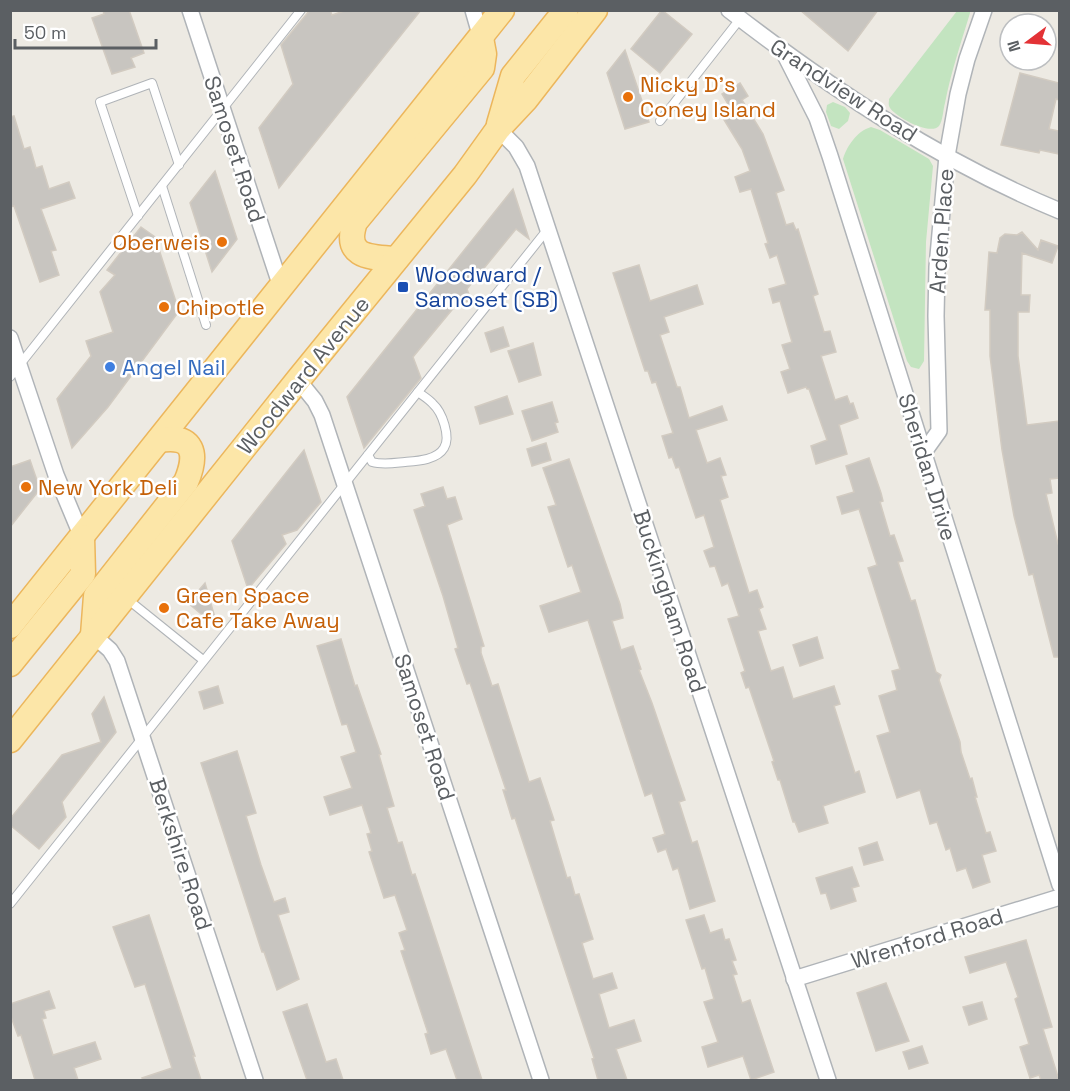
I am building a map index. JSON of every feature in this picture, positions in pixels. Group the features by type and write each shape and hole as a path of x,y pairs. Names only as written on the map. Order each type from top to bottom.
{"main road":[{"path":"10,626 502,10"},
{"path":"498,129 513,76 566,10"},
{"name":"Woodward Avenue","path":"10,740 465,175 498,129 526,99 595,10"},
{"path":"396,259 371,257 357,251 352,244 355,222 482,68 484,54 481,38"},
{"path":"93,635 96,596 186,482 193,465 193,455 189,445 182,439 159,440"},
{"path":"10,664 83,574 82,537"}],"street":[{"name":"Samoset Road","path":"190,10 281,287"},
{"path":"474,10 481,38"},
{"name":"Arden Place","path":"924,452 939,431 937,277 939,226 947,156 960,85 984,10"},
{"name":"Grandview Road","path":"735,15 784,53 887,121 1025,197 1059,211"},
{"name":"Sheridan Drive","path":"784,53 817,118 1059,885"},
{"name":"Buckingham Road","path":"498,129 516,147 527,166 828,1080"},
{"path":"10,338 15,371 82,537"},
{"name":"Samoset Road","path":"298,380 315,401 322,415 541,1080"},
{"name":"Berkshire Road","path":"93,635 110,650 117,661 255,1080"},
{"name":"Wrenford Road","path":"794,979 1059,897"}],"lane":[{"path":"15,371 301,10"},
{"path":"660,121 735,15"},
{"path":"138,216 100,102 152,83 179,165"},
{"path":"162,186 206,325"},
{"path":"10,904 548,229"},
{"path":"368,455 372,462 384,464 434,457 444,448 446,445 445,427 440,412 434,404 418,392"},
{"path":"125,597 203,660"}],"green space":[{"path":"957,11 970,11 970,13 950,80 941,121 939,126 928,129 893,112 889,107 889,99"},
{"path":"833,102 845,107 850,113 848,121 839,129 831,126 826,112 827,105"},
{"path":"871,127 929,159 933,166 926,242 924,361 919,369 911,367 907,361 843,159 853,140 861,132"}],"building":[{"path":"103,10 129,10 144,53 131,58 135,67 112,74 92,18 104,14"},
{"path":"310,10 330,10 332,15 347,10 421,10 279,188 259,128 293,84 281,45"},
{"path":"662,10 692,34 660,73 631,49"},
{"path":"800,10 878,10 848,51"},
{"name":"Nicky D's Coney Island","path":"625,50 649,122 625,129 607,73"},
{"path":"1020,73 1059,83 1059,100 1056,99 1049,129 1059,131 1059,154 1040,150 1039,153 1001,145"},
{"path":"740,83 748,96 742,100 763,134 784,190 776,193 786,225 793,223 796,230 798,229 818,294 813,296 824,332 830,331 836,352 821,356 835,400 847,396 850,404 853,403 858,418 839,425 847,454 816,464 811,446 827,440 809,389 806,387 788,393 781,372 790,369 782,345 792,342 780,301 773,303 769,289 786,284 777,255 770,258 765,244 768,243 751,189 740,192 735,177 750,171 742,149 718,110 728,104 722,94"},
{"path":"14,116 24,149 30,147 36,168 42,166 49,189 69,182 75,198 41,209 56,250 51,251 59,275 40,282 14,206 10,207 10,117"},
{"path":"215,171 237,239 212,272 190,203"},
{"path":"513,189 529,239 516,229 467,289 471,300 456,305 413,357 421,378 364,448 347,397"},
{"path":"141,227 155,237 179,311 108,407 72,448 57,399 91,356 86,341 113,332 100,292 115,275 107,270"},
{"path":"1022,232 1038,250 1041,240 1058,246 1052,263 1022,253 1021,295 1030,295 1029,312 1018,312 1018,356 1027,425 1059,421 1059,478 1050,479 1052,493 1046,494 1059,544 1059,657 1054,657 1033,574 1029,575 1014,516 1002,450 990,356 990,310 985,310 989,252 997,253 1000,238 1005,234 1017,235"},
{"path":"639,265 650,301 697,285 703,304 664,317 669,332 660,335 689,418 722,406 727,420 696,430 707,463 720,458 726,475 721,476 728,497 720,500 749,593 757,590 763,607 759,609 766,629 758,631 771,671 783,667 793,699 834,686 840,704 834,706 855,773 859,771 865,792 823,806 828,823 799,832 793,822 780,780 778,780 772,762 774,761 749,687 746,688 741,673 745,671 728,619 739,616 728,583 722,586 715,566 710,567 704,551 714,547 704,515 696,518 679,467 676,468 672,457 669,458 662,436 673,433 656,382 652,383 648,371 645,371 613,273"},
{"path":"503,327 509,346 491,352 485,333"},
{"path":"533,343 541,375 519,382 508,351"},
{"path":"507,396 513,414 480,424 475,407"},
{"path":"552,402 558,422 555,423 558,432 532,441 522,411"},
{"path":"546,443 551,460 532,466 527,449"},
{"path":"304,450 321,502 297,530 282,535 286,544 248,589 232,541"},
{"path":"869,458 881,493 883,501 880,502 890,536 894,535 903,561 898,562 911,601 915,600 936,672 941,675 939,680 970,779 972,778 986,833 990,832 996,851 982,855 990,882 973,888 966,868 957,871 950,848 946,850 937,822 930,824 920,790 897,798 877,736 890,732 879,696 897,690 892,671 900,669 868,568 877,565 859,509 842,514 837,497 854,492 846,466"},
{"path":"569,459 620,604 623,618 612,621 621,650 633,646 641,669 639,670 685,800 679,802 692,843 697,841 715,901 690,909 678,868 673,870 666,849 658,852 653,838 665,834 652,793 645,796 588,620 549,632 540,606 581,592 572,565 568,567 548,507 556,505 543,468"},
{"path":"30,460 40,489 10,527 10,467"},
{"path":"443,487 447,499 455,497 462,519 447,525 484,646 481,647 481,653 492,686 498,684 529,782 540,778 554,820 550,821 567,878 570,877 575,895 579,894 593,939 582,943 593,979 612,973 617,988 599,994 609,1028 634,1020 641,1041 616,1049 627,1080 598,1080 592,1059 594,1058 515,818 512,819 503,790 506,790 470,683 467,684 455,649 458,648 443,596 414,510 425,506 421,494"},
{"path":"205,583 218,628 188,603"},
{"path":"817,637 823,658 800,666 793,645"},
{"path":"341,639 355,686 357,685 381,754 379,755 394,806 387,808 398,843 402,842 412,875 415,874 482,1080 457,1080 446,1049 431,1054 425,1034 428,1033 401,951 405,950 399,933 407,930 395,895 384,898 369,852 372,851 367,834 371,833 362,805 330,815 324,797 352,788 341,757 356,752 347,724 342,725 317,646"},
{"path":"218,686 223,703 204,709 199,692"},
{"path":"104,697 116,732 62,802 66,817 39,849 10,825 10,819 62,755 101,742 92,714"},
{"path":"237,751 256,813 246,816 261,865 274,902 285,898 289,912 278,915 299,979 277,990 264,952 262,952 201,763"},
{"path":"877,842 883,860 864,865 859,848"},
{"path":"852,867 859,886 852,888 856,901 831,909 826,893 821,894 816,878"},
{"path":"149,915 201,1080 143,1080 142,1078 172,1068 145,984 135,987 113,927"},
{"path":"704,915 710,933 722,929 725,940 729,939 736,960 732,961 737,974 733,975 742,1003 750,1000 774,1072 751,1080 743,1056 708,1067 702,1047 718,1042 704,1002 714,999 705,968 702,969 686,920"},
{"path":"1026,940 1052,1027 1043,1029 1059,1080 1041,1080 1039,1075 1030,1078 1020,1047 1029,1044 1015,999 1018,997 1006,962 970,973 965,957"},
{"path":"886,983 909,1041 876,1051 857,993"},
{"path":"49,991 55,1008 44,1011 46,1018 42,1019 53,1055 95,1042 101,1059 74,1068 78,1080 35,1080 21,1035 18,1036 10,1014 10,1004"},
{"path":"982,1002 987,1019 969,1025 963,1007"},
{"path":"307,1004 326,1062 336,1059 343,1080 307,1080 283,1012"},
{"path":"922,1046 928,1063 909,1069 903,1052"}],"place":[{"name":"Nicky D's Coney Island","path":"628,97"},
{"name":"Oberweis","path":"222,242"},
{"name":"Woodward / Samoset (SB)","path":"403,287"},
{"name":"Chipotle","path":"164,307"},
{"name":"Angel Nail","path":"110,367"},
{"name":"New York Deli","path":"26,487"},
{"name":"Green Space Cafe Take Away","path":"164,608"}]}
